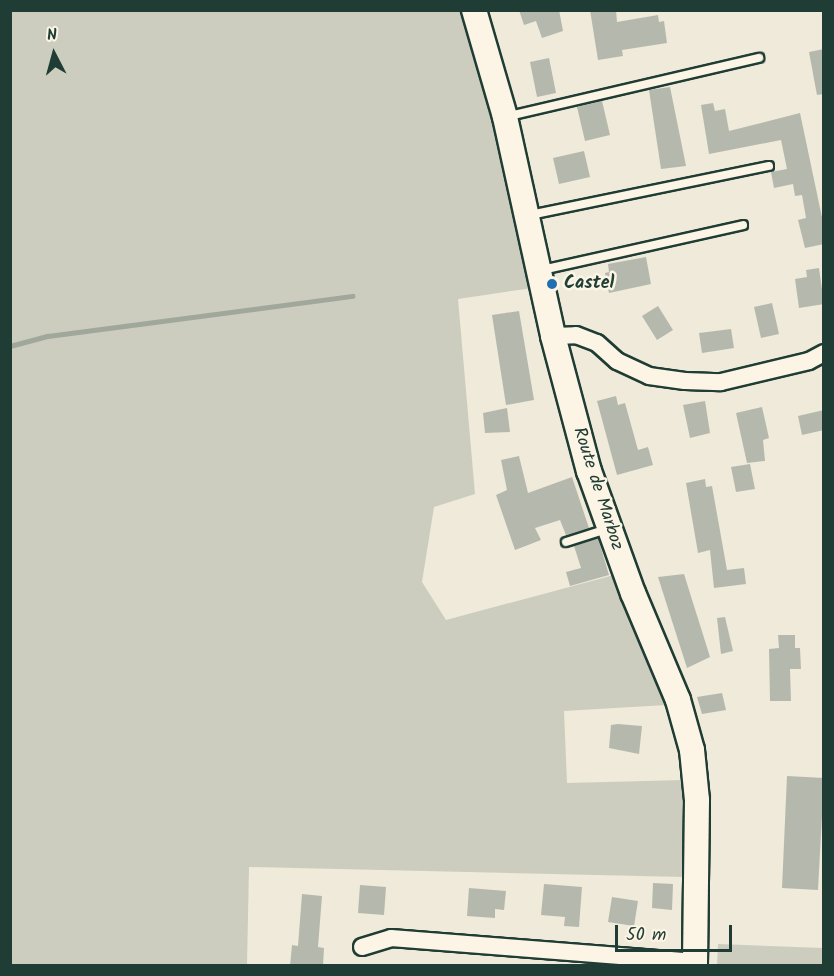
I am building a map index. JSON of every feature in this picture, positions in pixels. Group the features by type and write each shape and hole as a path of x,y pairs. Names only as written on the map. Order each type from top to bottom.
{"main road":[{"name":"Route de Marboz","path":"474,10 505,117 554,336 608,528 678,700 692,750 697,800 695,964"}],"street":[{"path":"554,336 576,335 597,343 617,361 649,376 685,381 721,382 809,361 824,352"},
{"path":"362,947 391,938 695,964"}],"lane":[{"path":"505,117 759,58"},
{"path":"526,216 769,166"},
{"path":"539,271 743,225"},
{"path":"566,542 608,528"}],"shaded area":[{"path":"10,11 462,11 496,124 532,288 458,299 475,494 434,507 422,582 446,620 614,575 666,705 564,711 567,783 685,780 685,877 249,867 247,965 11,965"},
{"path":"718,944 823,948 823,965 717,965"}],"building":[{"path":"519,10 559,10 563,31 542,38 536,21 524,25"},
{"path":"590,10 616,10 617,22 658,15 659,22 664,21 667,43 622,50 623,56 598,60"},
{"path":"824,49 824,94 817,95 809,52"},
{"path":"549,58 556,93 537,97 530,62"},
{"path":"670,87 686,166 661,169 649,90"},
{"path":"602,101 610,135 585,141 577,107"},
{"path":"713,103 715,111 725,109 729,131 800,113 824,227 824,244 805,248 798,220 806,218 802,195 795,196 793,184 774,188 771,172 787,169 781,140 709,154 701,105"},
{"path":"584,151 590,177 559,184 553,158"},
{"path":"646,257 651,284 609,293 605,273 609,272 608,264"},
{"path":"819,268 824,304 799,308 795,279 807,277 806,270"},
{"path":"772,303 779,334 761,338 754,307"},
{"path":"658,306 673,330 657,340 642,316"},
{"path":"519,311 534,400 506,405 492,315"},
{"path":"731,329 734,348 702,353 699,333"},
{"path":"616,396 618,405 625,403 638,450 648,447 653,465 617,475 597,401"},
{"path":"705,401 710,433 690,438 683,405"},
{"path":"762,407 769,438 763,440 765,461 747,463 736,413"},
{"path":"507,408 510,432 485,433 483,413"},
{"path":"824,410 824,430 802,435 798,416"},
{"path":"519,456 528,493 572,477 589,528 566,535 560,520 535,528 541,540 515,550 496,495 507,490 501,460"},
{"path":"750,464 755,489 736,492 731,467"},
{"path":"705,479 706,487 712,486 727,570 744,568 746,584 714,588 710,550 698,553 686,483"},
{"path":"598,538 609,575 570,586 566,572 581,568 574,546"},
{"path":"684,574 710,657 687,668 658,577"},
{"path":"725,617 733,651 721,654 717,618"},
{"path":"778,635 795,635 795,648 800,648 801,669 790,669 791,701 770,701 769,649 779,648"},
{"path":"722,693 726,710 702,714 697,697"},
{"path":"611,725 642,726 639,754 609,748"},
{"path":"787,776 824,778 818,890 782,888"},
{"path":"653,883 673,884 672,910 652,908"},
{"path":"544,884 582,887 579,927 564,926 565,917 541,915"},
{"path":"360,885 386,887 384,915 358,913"},
{"path":"469,888 506,891 504,910 495,909 495,918 467,916"},
{"path":"302,894 322,896 318,947 324,948 323,966 290,966 292,945 298,946"},
{"path":"612,897 638,901 634,926 608,922"}],"waterway":[{"path":"10,346 48,336 352,296"}],"place":[{"name":"Castel","path":"552,284"}]}
